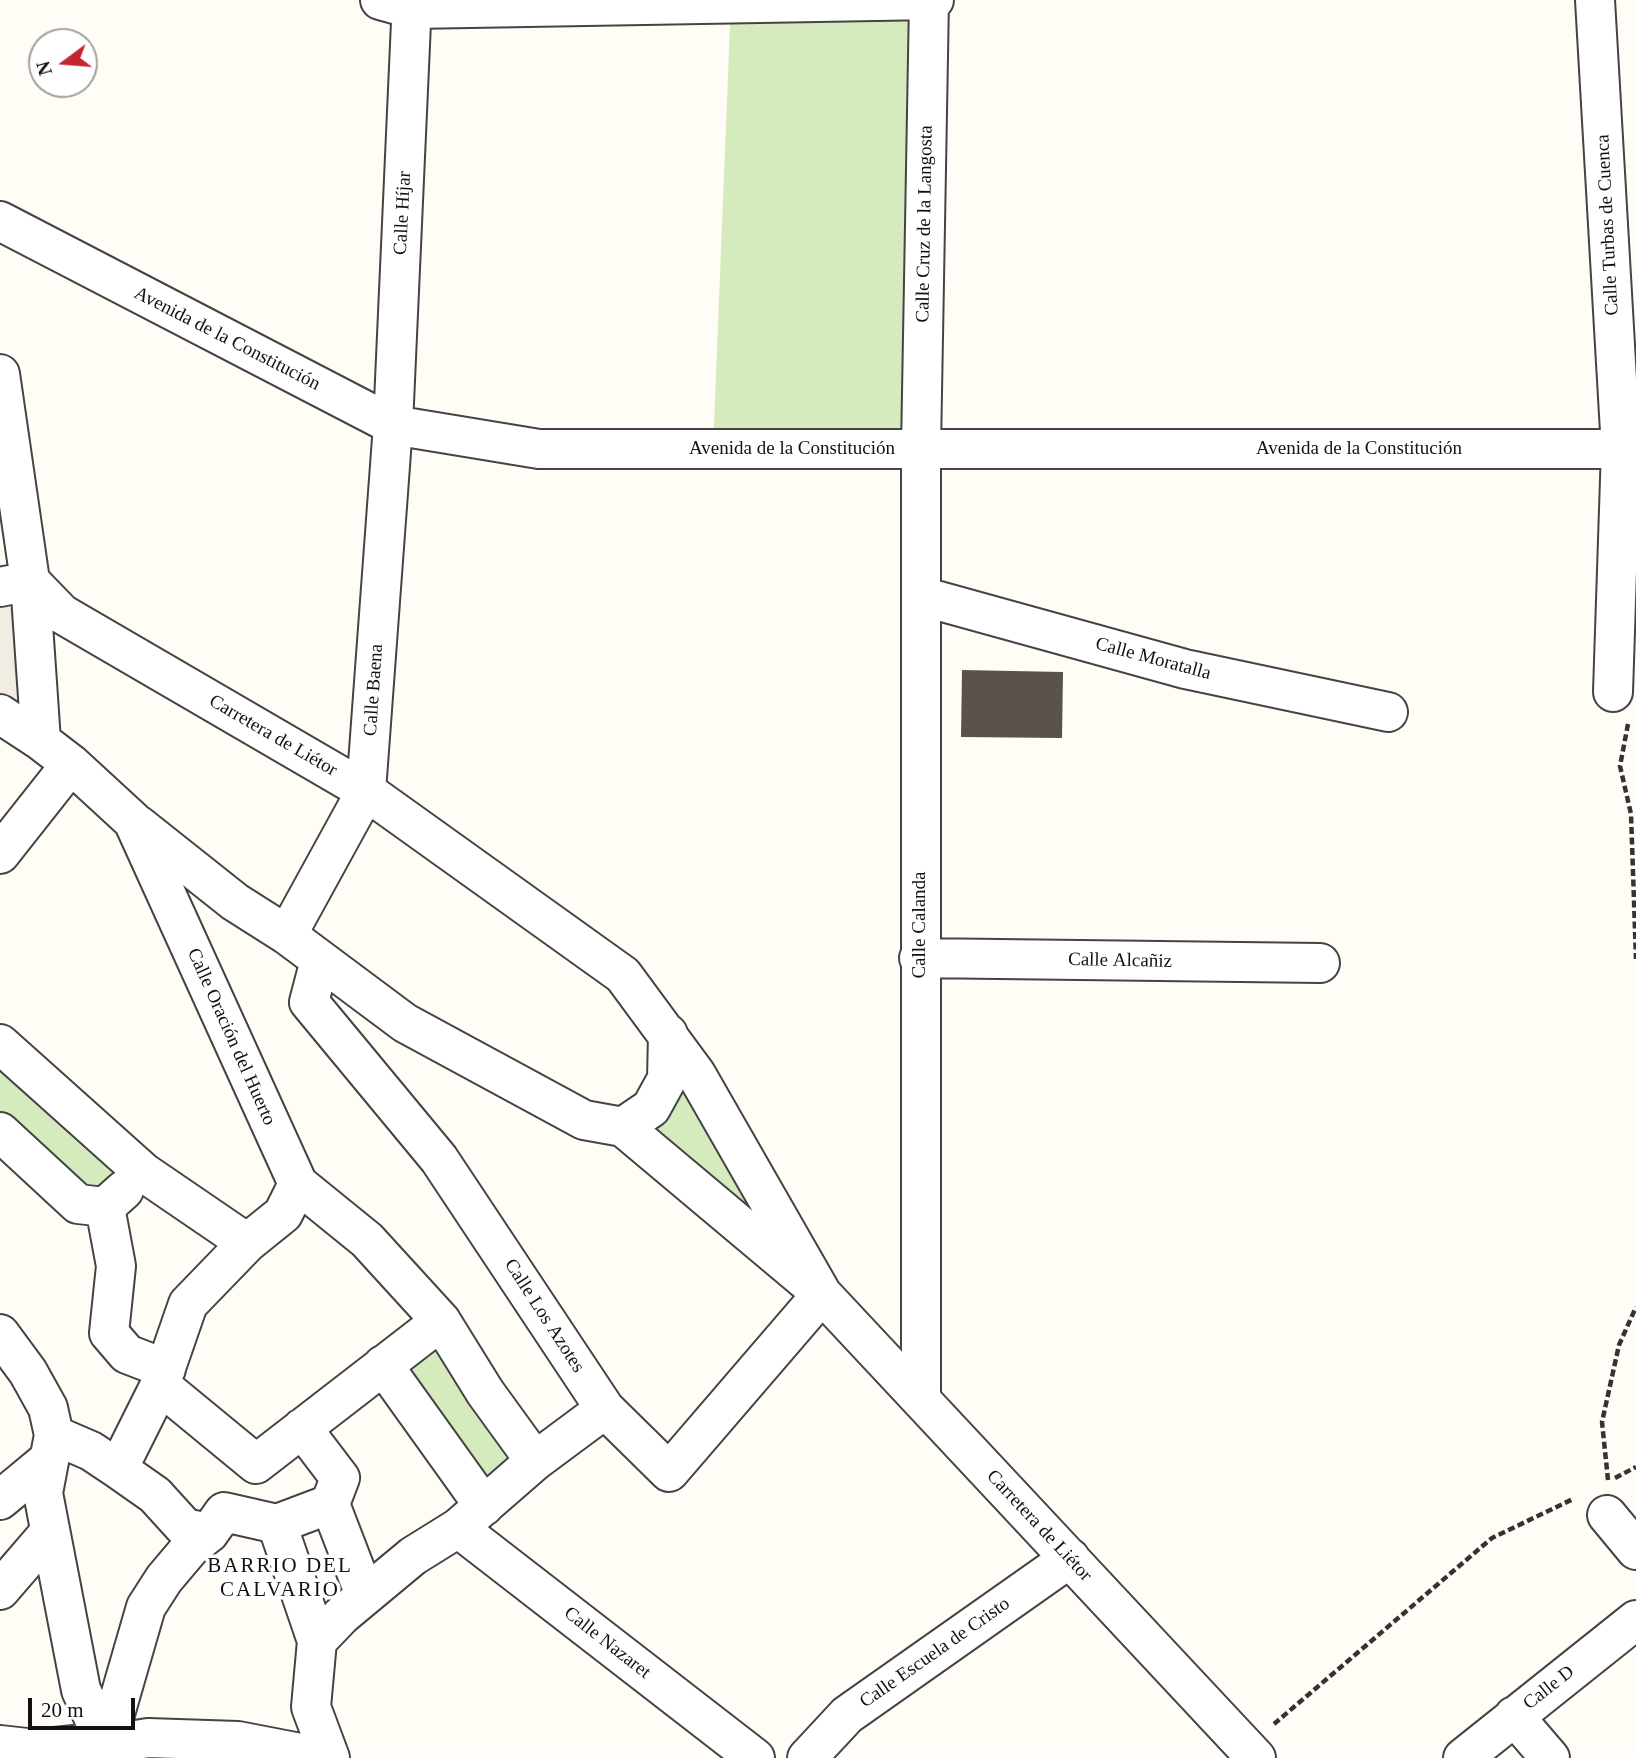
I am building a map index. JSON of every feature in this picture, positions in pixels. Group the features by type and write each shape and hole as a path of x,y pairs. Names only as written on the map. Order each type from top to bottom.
{"street":[{"path":"401,3 931,0"},
{"name":"Calle Cruz de la Langosta","path":"922,449 931,0"},
{"name":"Calle Turbas de Cuenca","path":"1595,0 1629,449 1621,705"},
{"name":"Calle Híjar","path":"393,425 401,3"},
{"name":"Avenida de la Constitución","path":"0,221 393,425 539,449 1629,449"},
{"path":"0,374 15,584 41,741"},
{"name":"Calle Baena","path":"287,935 366,790 393,425"},
{"name":"Calle Calanda","path":"921,1400 919,958 922,449"},
{"name":"Carretera de Liétor","path":"15,584 366,790 623,975 696,1074 822,1294"},
{"name":"Calle Moratalla","path":"921,596 1185,669 1388,712"},
{"name":"Calle Oración del Huerto","path":"0,714 71,764 134,821 298,1184 366,1240 441,1321 485,1392 535,1461"},
{"path":"0,854 71,764"},
{"name":"Carretera de Liétor","path":"134,821 234,902 287,935 405,1023 584,1120 623,1127 822,1294 1252,1753"},
{"name":"Calle Alcañiz","path":"919,958 1320,963"},
{"name":"Calle Los Azotes","path":"320,960 309,1002 439,1159 605,1409 669,1472 822,1294"},
{"path":"623,1127 651,1108 667,1079 668,1034"},
{"path":"0,1044 143,1172 247,1243"},
{"path":"0,1132 78,1204 105,1207 143,1172"},
{"path":"118,1469 163,1377 188,1304 247,1243 283,1214 298,1184"},
{"path":"105,1207 116,1266 109,1333 127,1354 163,1377 256,1464 441,1321"},
{"path":"0,1334 29,1372 48,1408 50,1448 43,1493 81,1690 109,1751"},
{"name":"Calle Nazaret","path":"383,1365 471,1517 755,1758"},
{"path":"317,1642 342,1615 413,1556 471,1517 535,1461 605,1409"},
{"path":"302,1428 340,1478 330,1504 365,1595"},
{"path":"50,1448 91,1451 155,1495 185,1528 209,1533"},
{"path":"0,1500 50,1448"},
{"path":"1599,1494 1636,1550"},
{"path":"109,1751 146,1607 164,1579 191,1548 209,1533 224,1512 277,1524 330,1504"},
{"path":"24,1751 84,1744 109,1751 148,1738 238,1741 328,1758 311,1707 317,1642 277,1524"},
{"path":"0,1590 50,1532"},
{"name":"Calle Escuela de Cristo","path":"807,1758 848,1715 1070,1558"},
{"name":"Calle D","path":"1463,1758 1636,1620"},
{"path":"1514,1716 1550,1758"}],"path":[{"path":"1621,705 1620,766 1631,814 1636,959"},
{"path":"1599,1494 1602,1422 1619,1345 1636,1307"},
{"path":"1252,1753 1492,1538 1599,1494 1636,1467"}],"green space":[{"path":"731,0 929,0 921,449 713,449"},
{"path":"668,1034 822,1294 623,1127"},
{"path":"0,1044 143,1172 105,1207 0,1132"},
{"path":"441,1321 535,1461 484,1506 383,1365"}],"shaded area":[{"path":"30,581 41,741 0,714 0,587"}],"building":[{"path":"962,670 1063,672 1062,738 961,737"}],"district":[{"name":"BARRIO DEL CALVARIO","path":"280,1578"}]}
